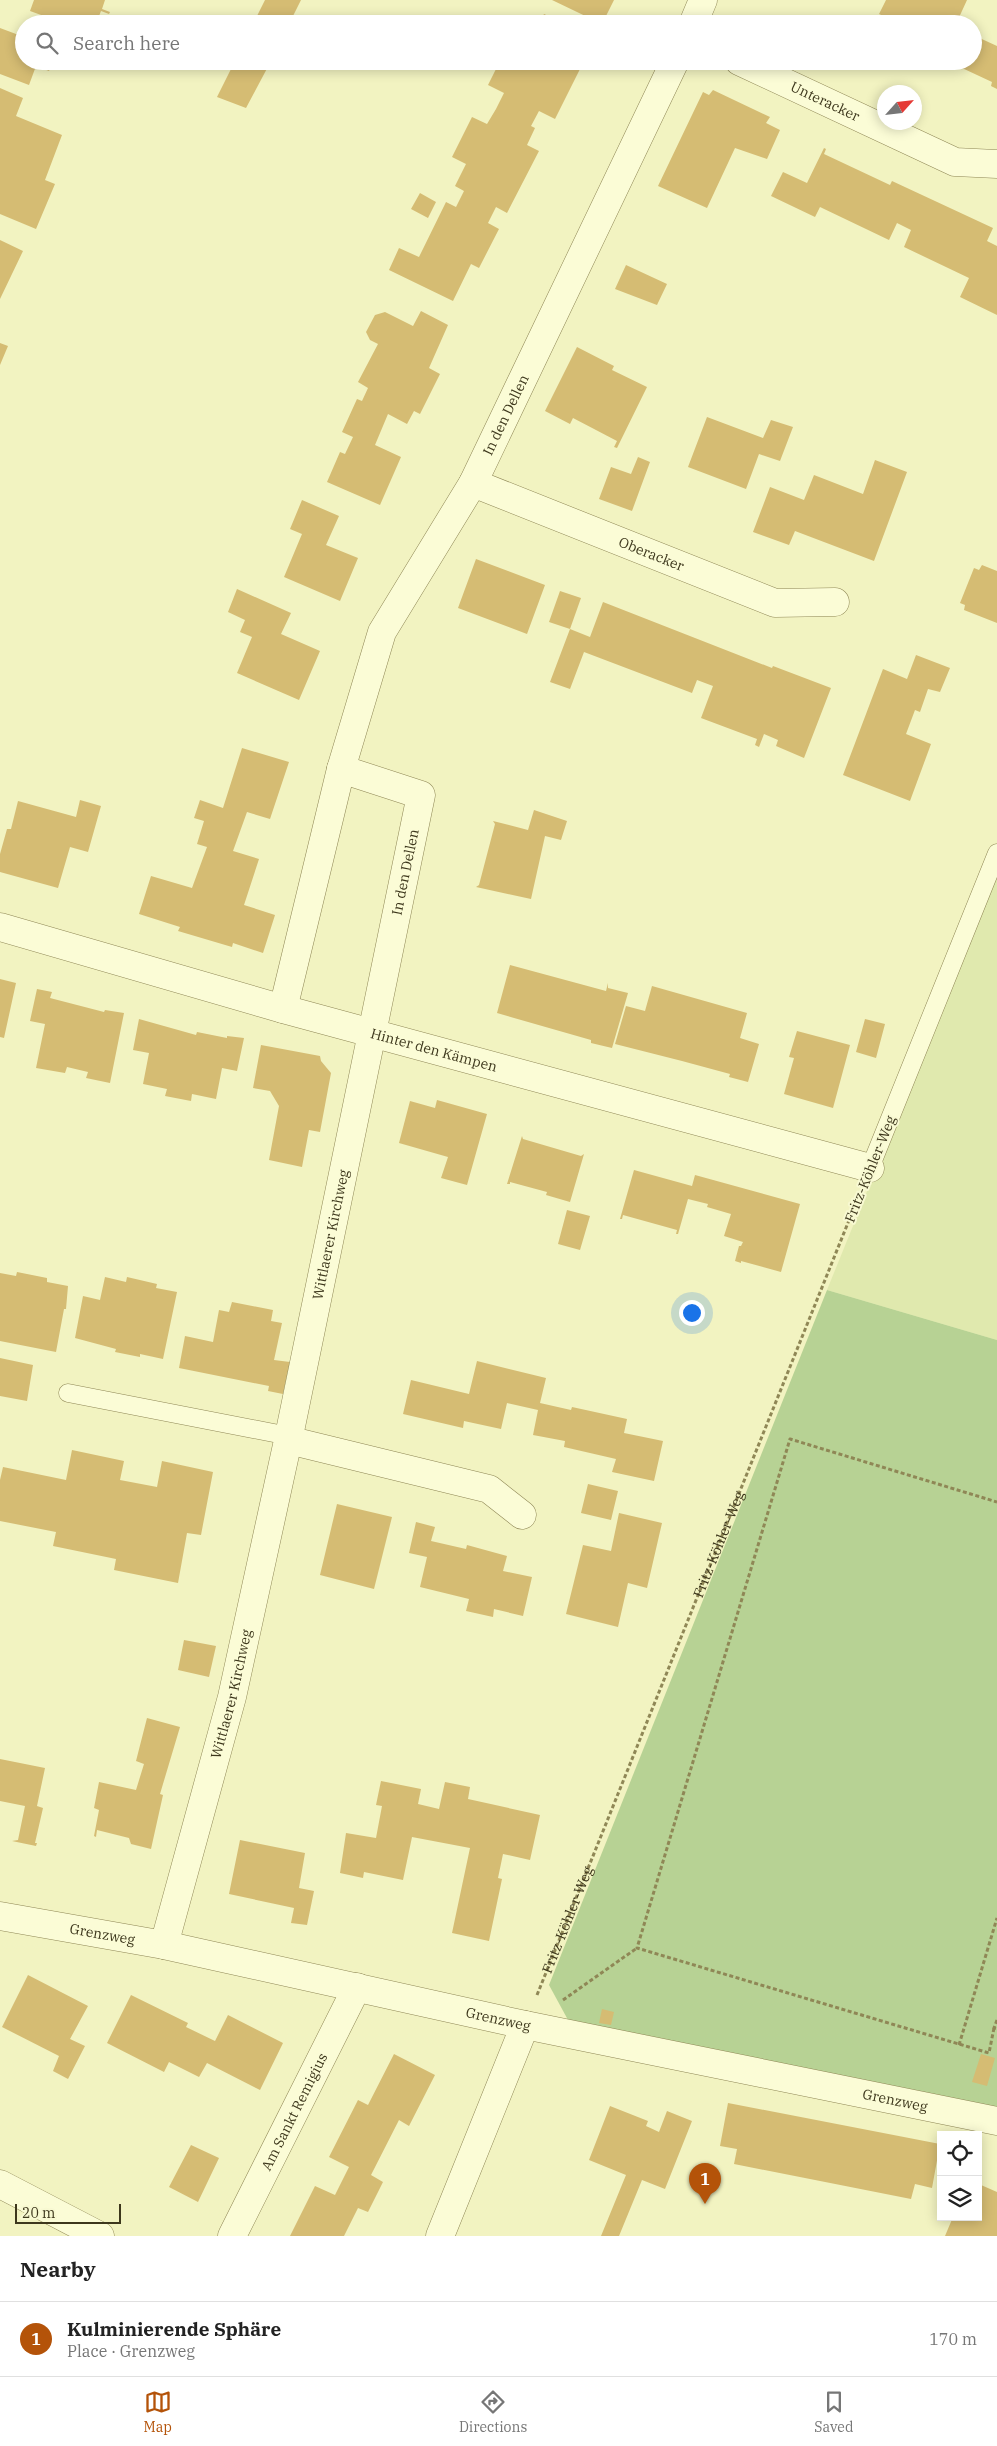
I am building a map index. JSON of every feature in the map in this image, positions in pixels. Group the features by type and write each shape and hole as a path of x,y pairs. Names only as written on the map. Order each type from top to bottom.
{"street":[{"path":"697,15 703,0"},
{"name":"In den Dellen","path":"283,1009 340,769 382,632 472,483 671,70"},
{"name":"Unteracker","path":"758,70 955,162 997,164"},
{"name":"Oberacker","path":"472,483 775,603 835,602"},
{"name":"In den Dellen","path":"340,769 421,795 373,1033"},
{"name":"Hinter den Kämpen","path":"0,927 283,1009 870,1168"},
{"name":"Wittlaerer Kirchweg","path":"164,1945 232,1697 373,1033"},
{"path":"288,1438 489,1489 522,1515"},
{"name":"Grenzweg","path":"0,1916 164,1945 525,2025 997,2120"},
{"name":"Am Sankt Remigius","path":"232,2236 356,1987"},
{"path":"440,2236 525,2025"},
{"path":"0,2184 100,2236"}],"lane":[{"name":"Fritz-Köhler-Weg","path":"870,1168 997,853"},
{"path":"68,1393 288,1438"}],"path":[{"name":"Fritz-Köhler-Weg","path":"525,2025 870,1168"},
{"path":"525,2025 638,1948 790,1439 997,1502"},
{"path":"959,2045 997,1918"},
{"path":"638,1948 959,2045 989,2052 997,2020"}],"green space":[{"path":"997,871 997,1340 827,1290"},
{"path":"827,1290 997,1340 997,2115 574,2031 549,1985"}],"building":[{"path":"34,0 105,0 102,9 110,12 109,14 101,11 99,15 41,15 30,11"},
{"path":"265,0 301,0 294,15 258,15"},
{"path":"552,0 614,0 606,15 583,15"},
{"path":"886,0 967,0 960,15 879,14"},
{"path":"0,28 15,34 15,70 35,70 29,85 0,74"},
{"path":"982,39 997,46 997,89 991,86 992,82 966,70 982,70"},
{"path":"230,70 266,70 246,108 217,97"},
{"path":"496,70 580,70 555,119 539,111 531,126 535,128 527,145 539,151 507,213 496,207 488,223 499,229 479,268 471,264 453,301 389,270 399,248 419,257 446,202 456,207 464,191 455,186 466,164 452,157 472,117 487,124 504,93 488,85"},
{"path":"0,88 23,98 16,116 62,135 45,180 55,184 36,229 0,214"},
{"path":"713,90 770,117 766,123 780,130 767,159 735,148 707,208 658,186 703,92 709,95"},
{"path":"824,148 826,149 824,154 890,185 892,181 993,228 987,241 997,246 997,315 960,297 969,278 904,247 911,230 897,223 889,240 820,207 815,217 771,196 783,172 807,183"},
{"path":"420,193 436,202 428,218 411,209"},
{"path":"0,240 23,251 0,299"},
{"path":"626,265 667,284 657,305 615,289"},
{"path":"421,311 448,325 429,368 440,374 420,414 414,411 407,424 388,414 375,445 401,457 380,505 327,482 340,452 345,454 353,437 342,432 357,399 362,401 368,388 358,382 378,344 370,340 366,332 375,315 385,312 413,326"},
{"path":"0,343 8,346 0,365"},
{"path":"577,347 614,366 612,370 647,387 617,448 614,447 617,441 573,418 570,424 545,411"},
{"path":"707,417 763,438 771,420 793,427 780,461 759,454 746,489 688,467"},
{"path":"638,457 650,462 632,511 599,499 611,467 631,474"},
{"path":"875,460 907,472 874,561 795,531 789,545 753,532 770,487 804,500 814,475 863,494"},
{"path":"302,500 339,516 326,545 358,558 340,601 284,577 302,534 290,529"},
{"path":"476,559 545,585 527,634 458,608"},
{"path":"982,565 997,571 997,623 964,610 965,605 960,603 974,568 979,570"},
{"path":"237,589 291,613 281,634 320,651 299,700 237,673 252,637 240,632 245,620 228,612"},
{"path":"560,591 581,598 570,629 549,622"},
{"path":"603,602 772,668 773,666 831,688 804,758 776,746 778,740 764,734 759,747 755,745 757,739 701,718 713,686 697,680 692,693 584,652 570,689 550,682 570,629 590,637"},
{"path":"916,655 950,668 940,692 928,689 920,712 915,710 906,734 931,744 910,801 843,775 883,669 907,679"},
{"path":"242,748 289,762 270,819 247,812 233,851 259,859 244,905 275,915 263,953 233,943 232,947 178,931 180,927 139,914 151,876 192,888 207,847 197,844 204,821 194,818 200,800 223,808"},
{"path":"80,800 101,806 88,852 70,847 58,888 0,872 0,854 7,829 11,829 18,801 76,817"},
{"path":"534,810 567,821 561,840 545,836 531,899 476,887 479,885 495,824 493,821 528,830"},
{"path":"510,965 606,991 608,983 608,988 628,993 612,1048 591,1043 591,1040 497,1013"},
{"path":"0,979 16,983 4,1038 0,1037"},
{"path":"652,986 747,1013 740,1038 759,1044 748,1082 729,1077 730,1074 615,1044 626,1006 645,1011"},
{"path":"37,989 52,992 50,998 104,1012 105,1010 124,1013 110,1083 86,1078 88,1072 67,1067 65,1073 36,1068 45,1024 30,1021"},
{"path":"139,1019 196,1035 197,1032 227,1038 227,1036 244,1038 237,1071 222,1068 216,1099 192,1094 191,1101 165,1096 167,1089 143,1084 149,1053 133,1050"},
{"path":"865,1019 885,1024 876,1058 856,1052"},
{"path":"797,1031 850,1045 833,1108 784,1094 794,1058 789,1057"},
{"path":"261,1045 320,1056 321,1061 331,1073 320,1132 309,1130 302,1167 269,1160 279,1106 270,1091 253,1088"},
{"path":"437,1100 487,1114 467,1185 441,1178 448,1157 399,1143 410,1101 435,1108"},
{"path":"522,1136 523,1139 581,1156 584,1154 570,1202 546,1195 547,1192 510,1182 510,1184 507,1184"},
{"path":"634,1170 692,1186 695,1175 800,1204 781,1272 735,1261 739,1246 743,1242 724,1236 731,1214 707,1207 708,1204 688,1199 678,1234 676,1234 677,1230 623,1215 622,1219 620,1219"},
{"path":"567,1210 590,1216 580,1250 558,1244"},
{"path":"17,1272 47,1278 47,1282 68,1286 66,1309 64,1309 56,1352 0,1341 0,1273 16,1276"},
{"path":"105,1277 126,1282 127,1277 157,1284 156,1288 177,1292 163,1359 140,1354 140,1357 115,1352 116,1349 75,1338 83,1296 100,1300"},
{"path":"232,1302 273,1310 271,1321 282,1323 274,1360 290,1362 283,1394 268,1391 269,1386 179,1368 185,1336 213,1342 219,1310 229,1312"},
{"path":"0,1358 33,1365 27,1401 0,1396"},
{"path":"477,1361 546,1378 540,1403 571,1410 572,1407 627,1419 624,1433 663,1441 654,1481 612,1472 616,1459 564,1447 565,1441 533,1435 538,1410 507,1403 501,1429 464,1421 463,1428 403,1414 411,1380 469,1394"},
{"path":"72,1450 124,1461 120,1480 157,1487 162,1461 213,1472 201,1535 187,1533 178,1583 114,1570 116,1559 53,1546 56,1532 0,1521 0,1480 3,1467 66,1480"},
{"path":"588,1484 618,1491 611,1520 581,1513"},
{"path":"337,1504 392,1517 374,1589 320,1575"},
{"path":"619,1513 662,1523 647,1588 628,1583 618,1627 566,1614 583,1545 611,1551"},
{"path":"416,1522 435,1527 431,1541 466,1549 467,1545 507,1556 503,1571 532,1577 523,1616 494,1609 493,1617 466,1611 469,1599 420,1587 427,1557 409,1553"},
{"path":"184,1640 216,1646 209,1677 178,1670"},
{"path":"147,1718 180,1727 160,1794 163,1795 151,1849 131,1844 129,1838 97,1830 96,1837 94,1836 99,1810 94,1808 99,1782 136,1790 144,1764 136,1761"},
{"path":"0,1759 45,1768 37,1806 43,1808 35,1843 37,1843 36,1846 12,1841 18,1840 25,1806 0,1801"},
{"path":"381,1781 421,1789 418,1804 439,1809 445,1782 470,1787 468,1799 540,1815 530,1860 503,1854 498,1878 502,1879 489,1941 452,1933 470,1848 412,1837 403,1880 364,1872 363,1878 340,1873 346,1833 376,1838 382,1806 376,1805"},
{"path":"240,1840 305,1853 299,1888 314,1891 307,1925 291,1923 294,1908 229,1894"},
{"path":"28,1975 88,2006 70,2039 85,2046 68,2079 53,2071 59,2056 2,2027"},
{"path":"131,1995 188,2023 186,2027 215,2041 228,2015 283,2043 260,2090 207,2063 199,2077 169,2062 164,2072 107,2043"},
{"path":"602,2009 614,2012 611,2025 599,2023"},
{"path":"394,2054 435,2075 409,2126 399,2120 371,2175 383,2182 368,2212 358,2208 344,2236 290,2236 315,2186 335,2195 349,2167 329,2157 358,2100 368,2105"},
{"path":"981,2054 995,2058 987,2086 972,2082"},
{"path":"728,2103 937,2143 937,2160 932,2188 915,2184 911,2199 734,2164 737,2149 720,2146"},
{"path":"610,2106 648,2121 646,2126 659,2132 667,2111 692,2121 665,2189 642,2180 619,2236 601,2236 626,2175 589,2160"},
{"path":"191,2145 219,2158 198,2202 169,2187"},
{"path":"982,2185 997,2192 997,2236 945,2236 951,2221 982,2221"}],"place":[{"name":"Kulminierende Sphäre","path":"705,2204"}]}
